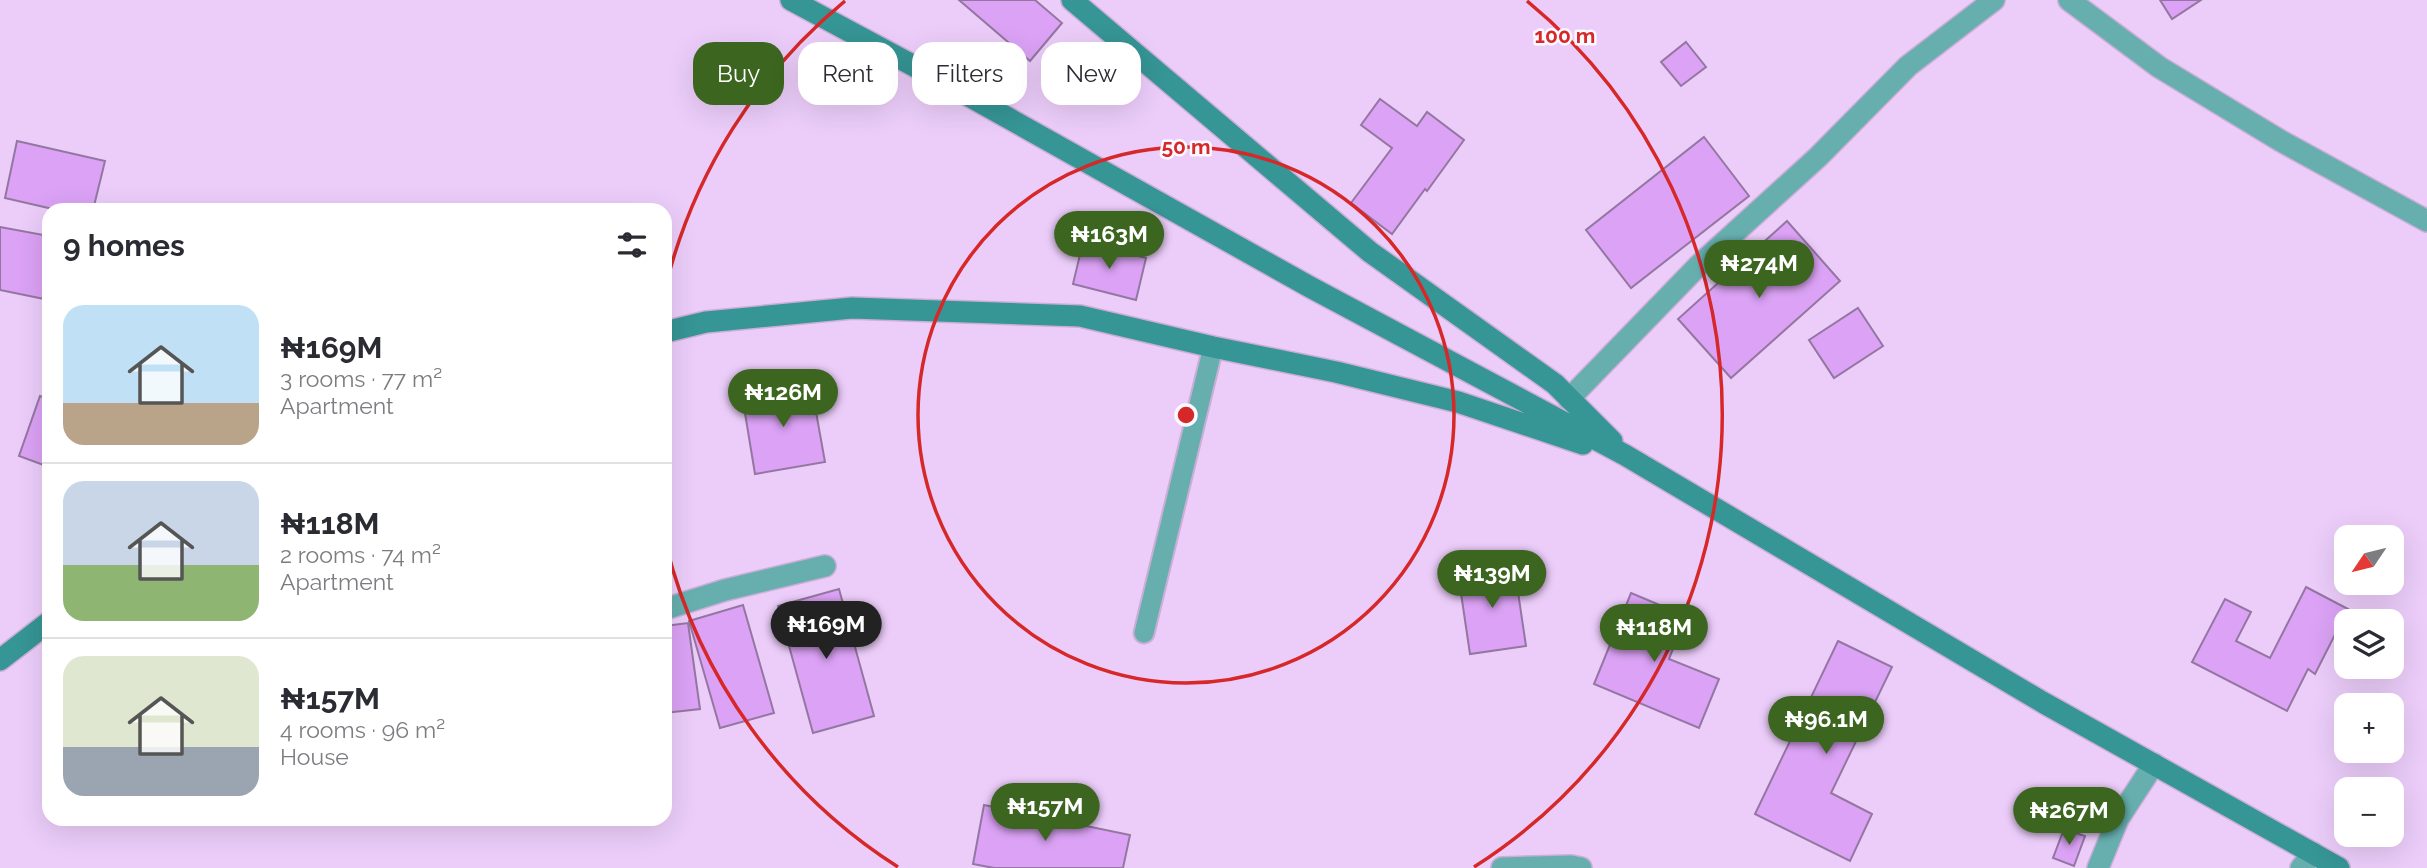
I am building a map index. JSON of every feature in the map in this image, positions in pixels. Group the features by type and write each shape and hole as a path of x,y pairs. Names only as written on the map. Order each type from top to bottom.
{"street":[{"path":"790,0 942,81 1310,287 1625,455 2044,703 2154,764 2307,861 2339,868"},
{"path":"1072,0 1370,252 1555,384 1625,455"},
{"path":"1569,398 1698,265 1818,157 1908,66 1994,0"},
{"path":"2069,0 2170,74 2281,141 2427,221"},
{"path":"672,330 706,323 852,308 1080,316 1336,372 1458,402 1534,429 1625,455"},
{"path":"672,607 725,590 825,566"},
{"path":"0,660 42,627"},
{"path":"2098,868 2118,819 2154,764"},
{"path":"1502,868 1581,868"}],"lane":[{"path":"1144,633 1213,347"}],"building":[{"path":"959,0 1035,0 1062,23 1046,42 1041,42 1041,48 1030,61 1027,58 1027,42 1008,42"},
{"path":"2160,0 2201,0 2172,19"},
{"path":"1686,42 1706,67 1681,86 1661,62"},
{"path":"1380,99 1417,126 1427,112 1464,140 1392,234 1351,203 1392,148 1361,125"},
{"path":"1704,137 1749,196 1631,288 1586,230"},
{"path":"17,141 105,161 95,203 42,203 42,207 5,198"},
{"path":"1787,221 1840,281 1731,378 1678,319"},
{"path":"0,227 42,235 42,299 0,290"},
{"path":"1083,242 1146,258 1136,300 1073,284"},
{"path":"1858,308 1883,346 1834,378 1809,340"},
{"path":"811,384 825,462 755,474 742,395"},
{"path":"40,396 42,397 42,464 19,456"},
{"path":"1514,565 1526,646 1470,654 1458,573"},
{"path":"2306,587 2348,609 2334,609 2334,637 2315,674 2308,669 2287,711 2192,662 2225,599 2251,612 2236,641 2270,658"},
{"path":"839,589 874,716 813,733 778,606"},
{"path":"1631,593 1686,616 1669,659 1719,679 1699,728 1594,684"},
{"path":"743,605 774,713 720,728 689,621"},
{"path":"688,623 700,709 672,712 672,625"},
{"path":"1838,641 1892,667 1831,793 1872,814 1850,861 1755,814"},
{"path":"984,805 1130,835 1123,868 994,868 973,864"},
{"path":"2064,829 2085,836 2074,866 2053,858"}]}
